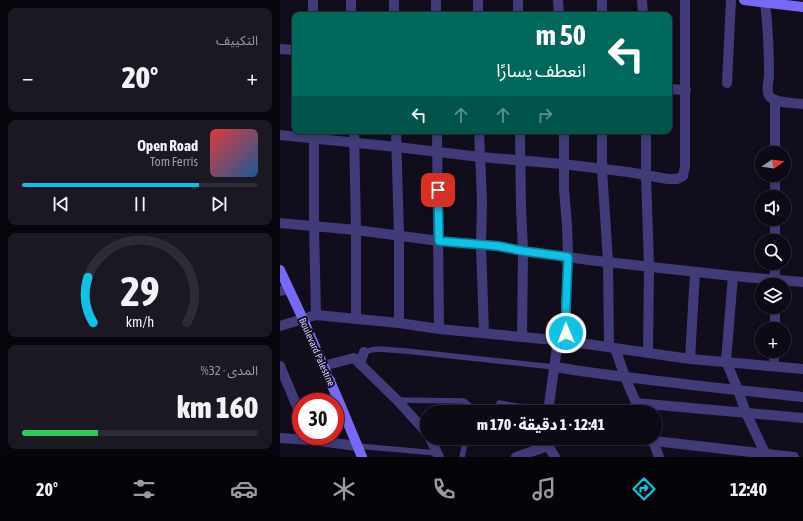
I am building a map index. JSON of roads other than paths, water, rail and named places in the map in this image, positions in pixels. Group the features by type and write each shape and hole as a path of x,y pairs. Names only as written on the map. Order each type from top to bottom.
{"street":[{"path":"313,0 313,12"},
{"path":"351,0 351,12"},
{"path":"394,0 394,12"},
{"path":"436,0 436,12"},
{"path":"478,0 478,12"},
{"path":"518,0 518,12"},
{"path":"558,0 559,12"},
{"path":"602,0 602,12"},
{"path":"642,0 643,12"},
{"path":"280,135 314,135 354,142 480,157 564,164 673,179 680,178 683,176 685,166 685,0"},
{"path":"727,83 731,0"},
{"path":"744,0 803,7"},
{"path":"765,2 769,62 768,93 770,97 775,100 803,104"},
{"path":"280,49 292,50"},
{"path":"672,89 686,90"},
{"path":"775,100 775,146"},
{"path":"354,134 356,319"},
{"path":"396,134 399,236 399,323"},
{"path":"437,134 439,328"},
{"path":"479,134 482,201 481,245 484,333"},
{"path":"520,134 523,251 522,338"},
{"path":"549,405 554,367 562,341 566,306 568,257 564,189 564,134"},
{"path":"602,134 602,169 612,348 637,405"},
{"path":"646,134 649,266 648,353"},
{"path":"314,135 316,315"},
{"path":"280,223 356,230 439,241 498,246 568,257 755,279"},
{"name":"Boulevard Palestine","path":"280,270 284,290 303,319 362,457"},
{"path":"690,359 695,272"},
{"path":"733,276 726,361 746,413 766,456"},
{"path":"791,282 803,282"},
{"path":"280,326 316,315 399,323 522,338 562,341 690,359 803,369"},
{"path":"323,366 357,361 364,352"},
{"path":"774,358 774,366"},
{"path":"357,361 397,400 420,425"},
{"path":"280,366 292,394"},
{"path":"554,367 625,377 803,397"},
{"path":"662,409 746,413 803,418"},
{"path":"280,438 292,438"},
{"path":"662,440 766,456 794,457"},
{"path":"344,444 357,446"},
{"path":"433,445 438,455"},
{"path":"516,457 541,445"},
{"path":"549,445 555,457"},
{"path":"654,445 659,457"}],"lane":[{"path":"364,352 378,349 406,350 554,367"},
{"path":"397,400 464,401 469,405"},
{"path":"499,403 510,405"},
{"path":"462,457 465,445"},
{"path":"357,446 438,455"}]}
